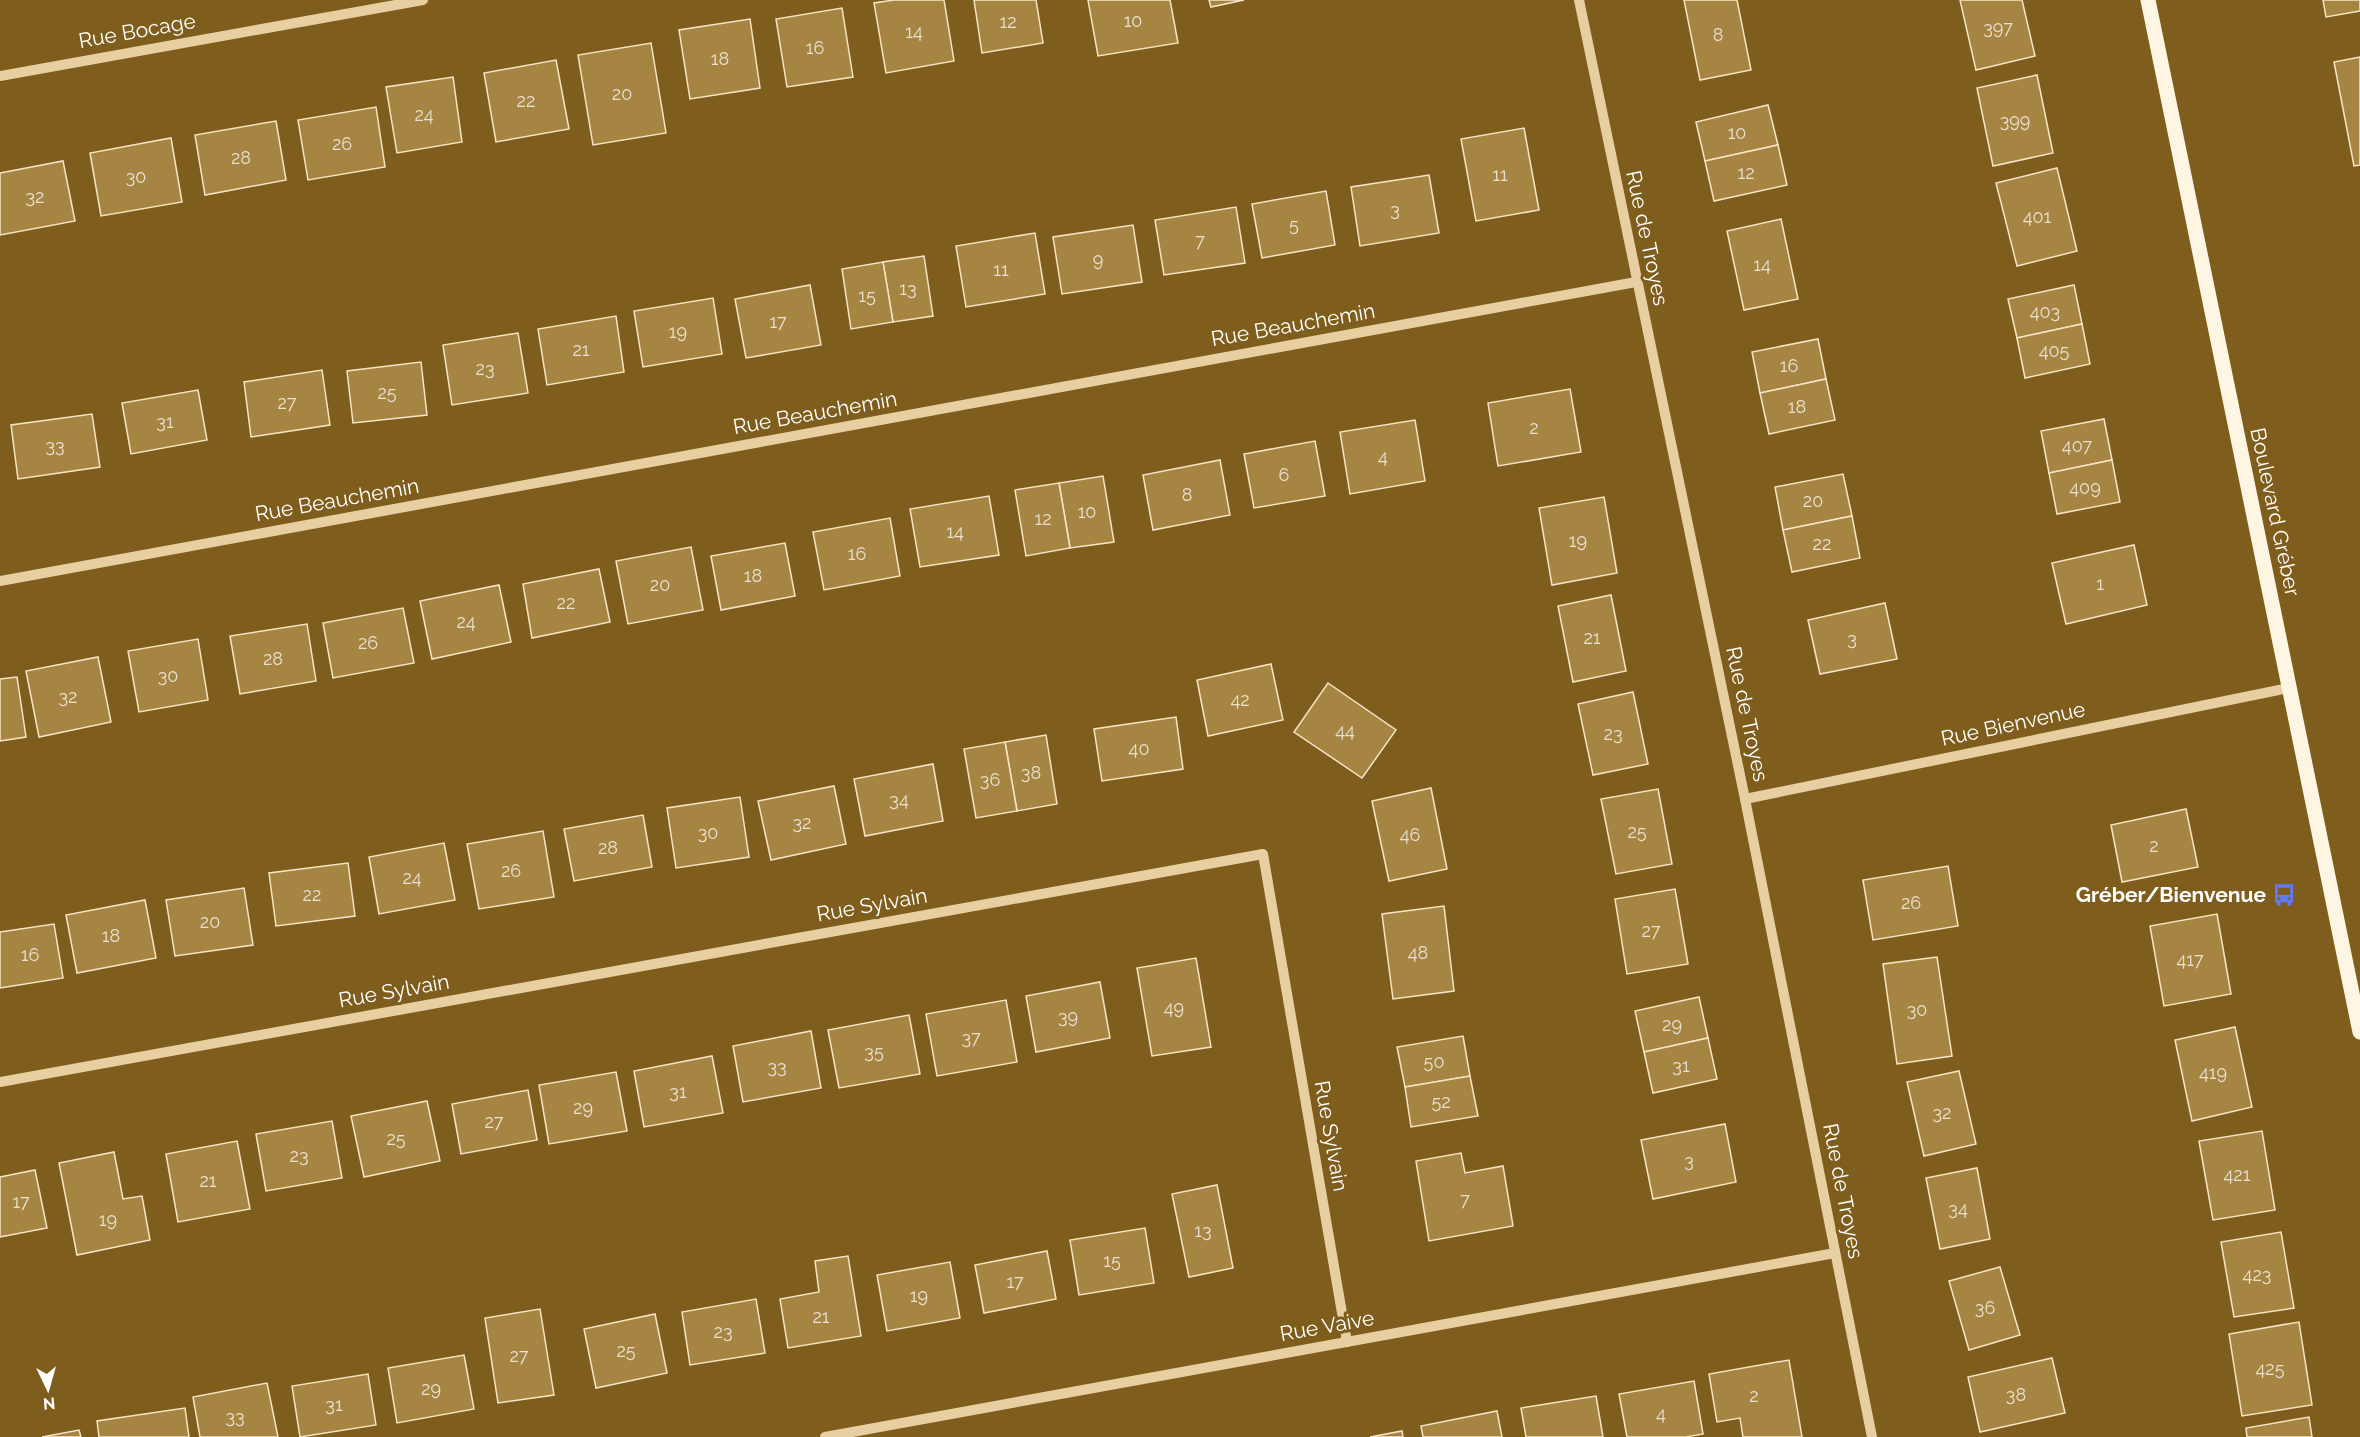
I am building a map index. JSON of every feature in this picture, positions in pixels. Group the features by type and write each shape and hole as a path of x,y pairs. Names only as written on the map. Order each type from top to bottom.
{"main road":[{"name":"Boulevard Gréber","path":"2148,0 2360,1032"}],"street":[{"name":"Rue Bocage","path":"0,76 423,0"},
{"name":"Rue de Troyes","path":"1579,0 1745,799 1872,1437"},
{"name":"Rue Beauchemin","path":"0,581 1636,282"},
{"name":"Rue Bienvenue","path":"1745,799 2289,688"},
{"name":"Rue Sylvain","path":"0,1082 1263,854 1347,1342"},
{"name":"Rue Vaive","path":"825,1437 1836,1253"}],"building":[{"path":"894,0 944,0 954,61 886,73 874,3"},
{"path":"974,0 1036,0 1043,43 982,53"},
{"path":"1088,0 1170,0 1178,43 1098,56"},
{"path":"1209,0 1244,0 1211,7"},
{"path":"1684,0 1737,0 1751,70 1700,80"},
{"path":"1960,0 2022,0 2035,56 1976,70"},
{"path":"2323,0 2360,0 2360,11 2326,17"},
{"path":"842,8 853,77 787,87 776,19"},
{"path":"750,19 760,88 690,99 679,30"},
{"path":"651,43 666,133 593,145 578,55"},
{"path":"2360,57 2360,165 2354,166 2334,62"},
{"path":"556,60 569,129 496,142 484,73"},
{"path":"2037,75 2053,153 1993,166 1977,88"},
{"path":"453,77 462,142 397,153 386,87"},
{"path":"1768,105 1778,145 1705,161 1696,122"},
{"path":"376,107 385,167 308,180 298,120"},
{"path":"276,121 286,180 205,195 195,135"},
{"path":"1524,128 1539,210 1476,221 1461,139"},
{"path":"171,138 182,202 101,216 90,153"},
{"path":"1778,145 1787,185 1714,201 1705,161"},
{"path":"63,161 75,221 0,235 0,173"},
{"path":"2057,168 2077,251 2017,266 1996,183"},
{"path":"1429,175 1439,233 1360,246 1351,187"},
{"path":"1326,191 1335,245 1262,258 1252,204"},
{"path":"1236,207 1245,263 1164,275 1155,220"},
{"path":"1781,219 1798,299 1744,310 1727,231"},
{"path":"1133,225 1142,282 1062,294 1053,237"},
{"path":"1035,233 1045,294 966,307 956,246"},
{"path":"924,256 933,316 893,322 883,262"},
{"path":"883,262 893,322 851,329 842,269"},
{"path":"810,285 821,345 746,358 735,299"},
{"path":"2074,285 2082,324 2017,338 2008,299"},
{"path":"713,298 722,354 643,367 634,311"},
{"path":"616,316 624,372 547,385 538,329"},
{"path":"2082,324 2090,364 2025,378 2017,338"},
{"path":"518,333 528,393 452,405 443,345"},
{"path":"1818,339 1826,379 1760,393 1752,352"},
{"path":"421,362 427,415 353,423 347,371"},
{"path":"322,370 330,425 251,437 244,382"},
{"path":"1826,379 1835,420 1769,434 1760,393"},
{"path":"1570,389 1581,452 1498,466 1488,403"},
{"path":"198,390 207,440 131,454 122,403"},
{"path":"92,414 100,467 18,479 11,425"},
{"path":"2104,419 2112,460 2049,473 2041,431"},
{"path":"1415,420 1425,481 1350,494 1340,432"},
{"path":"1315,441 1325,496 1254,508 1244,454"},
{"path":"1220,460 1230,515 1153,530 1143,475"},
{"path":"2112,460 2120,502 2057,514 2049,473"},
{"path":"1843,474 1852,516 1783,530 1775,487"},
{"path":"1103,476 1114,542 1070,548 1059,483"},
{"path":"1059,483 1070,548 1026,556 1015,490"},
{"path":"989,496 999,555 920,567 910,509"},
{"path":"1604,497 1617,573 1552,585 1539,508"},
{"path":"1852,516 1860,558 1792,572 1783,530"},
{"path":"890,518 900,576 824,590 813,532"},
{"path":"785,543 795,596 721,610 711,556"},
{"path":"2134,545 2147,605 2066,624 2052,563"},
{"path":"691,547 703,610 628,624 616,561"},
{"path":"599,569 610,622 532,638 523,584"},
{"path":"499,585 511,642 432,659 420,601"},
{"path":"1611,595 1626,671 1573,682 1558,606"},
{"path":"1885,603 1897,659 1820,674 1808,620"},
{"path":"403,608 414,663 333,678 323,623"},
{"path":"307,624 316,681 240,694 230,636"},
{"path":"198,639 208,700 139,712 128,651"},
{"path":"98,657 111,722 39,737 26,671"},
{"path":"1271,664 1283,720 1208,736 1197,680"},
{"path":"17,677 26,737 0,741 0,679"},
{"path":"1328,683 1396,730 1362,778 1294,732"},
{"path":"1633,692 1648,764 1593,775 1578,704"},
{"path":"1176,717 1183,769 1102,781 1094,729"},
{"path":"1046,735 1057,804 1017,811 1005,742"},
{"path":"1005,742 1017,811 976,818 964,749"},
{"path":"933,764 943,821 865,836 854,779"},
{"path":"834,786 846,844 771,860 758,801"},
{"path":"1431,788 1447,869 1389,881 1372,801"},
{"path":"1658,789 1672,864 1616,874 1601,799"},
{"path":"740,797 749,857 676,868 667,808"},
{"path":"2186,809 2198,867 2122,882 2111,825"},
{"path":"643,815 652,867 574,881 564,829"},
{"path":"543,831 554,897 479,909 467,844"},
{"path":"444,843 455,900 379,914 369,857"},
{"path":"348,863 355,916 276,926 269,873"},
{"path":"1948,866 1958,926 1873,940 1863,880"},
{"path":"244,888 253,945 175,956 166,900"},
{"path":"1675,889 1688,964 1627,974 1615,899"},
{"path":"145,900 156,958 77,973 66,915"},
{"path":"1444,906 1454,991 1393,999 1382,914"},
{"path":"2217,914 2231,994 2164,1006 2150,926"},
{"path":"54,924 63,978 0,988 0,932"},
{"path":"1937,957 1952,1056 1897,1064 1883,964"},
{"path":"1196,958 1211,1047 1152,1056 1137,968"},
{"path":"1100,982 1110,1038 1036,1052 1026,996"},
{"path":"1699,997 1708,1038 1644,1052 1635,1011"},
{"path":"1006,1000 1017,1062 937,1076 926,1014"},
{"path":"909,1015 920,1074 839,1088 828,1030"},
{"path":"2235,1027 2252,1107 2192,1121 2175,1040"},
{"path":"811,1031 821,1088 743,1102 733,1046"},
{"path":"1463,1036 1470,1076 1405,1087 1397,1047"},
{"path":"1708,1038 1717,1079 1653,1093 1644,1052"},
{"path":"712,1056 723,1113 644,1127 634,1071"},
{"path":"1959,1071 1976,1144 1924,1156 1907,1082"},
{"path":"616,1072 627,1131 549,1144 539,1085"},
{"path":"1470,1076 1478,1116 1411,1127 1405,1087"},
{"path":"528,1090 537,1140 461,1154 452,1104"},
{"path":"427,1101 440,1161 364,1177 351,1116"},
{"path":"332,1121 342,1178 266,1191 256,1134"},
{"path":"1725,1124 1736,1182 1653,1199 1641,1140"},
{"path":"2262,1131 2275,1210 2213,1220 2199,1141"},
{"path":"237,1141 250,1209 178,1222 166,1154"},
{"path":"114,1152 123,1199 142,1196 150,1240 77,1255 59,1163"},
{"path":"1461,1153 1465,1173 1503,1166 1513,1226 1429,1241 1416,1161"},
{"path":"1977,1168 1990,1239 1940,1249 1926,1178"},
{"path":"35,1170 47,1228 0,1237 0,1177"},
{"path":"1217,1185 1233,1268 1189,1277 1172,1194"},
{"path":"1145,1228 1154,1283 1079,1295 1070,1240"},
{"path":"2281,1232 2294,1308 2234,1317 2221,1242"},
{"path":"1047,1251 1056,1299 984,1313 975,1265"},
{"path":"848,1256 861,1336 788,1348 780,1299 819,1292 815,1261"},
{"path":"950,1262 960,1318 887,1331 877,1275"},
{"path":"2000,1267 2020,1335 1969,1350 1949,1281"},
{"path":"756,1299 765,1353 690,1365 682,1312"},
{"path":"540,1309 554,1395 498,1403 485,1318"},
{"path":"655,1314 667,1373 596,1388 584,1329"},
{"path":"2299,1322 2312,1405 2242,1416 2229,1334"},
{"path":"464,1355 474,1409 397,1423 388,1368"},
{"path":"2052,1358 2065,1413 1980,1432 1968,1377"},
{"path":"1789,1360 1802,1437 1743,1437 1740,1418 1717,1422 1709,1374"},
{"path":"368,1374 376,1425 300,1437 292,1386"},
{"path":"1694,1381 1703,1434 1686,1437 1627,1437 1619,1394"},
{"path":"267,1383 278,1437 200,1437 193,1397"},
{"path":"1596,1396 1603,1437 1526,1437 1521,1408"},
{"path":"185,1408 189,1437 99,1437 97,1421"},
{"path":"1497,1411 1502,1437 1423,1437 1421,1426"},
{"path":"2309,1417 2312,1437 2247,1437 2246,1428"},
{"path":"79,1430 81,1437 42,1437"},
{"path":"1402,1431 1403,1437 1370,1437"}],"place":[{"name":"Gréber/Bienvenue","path":"2284,895"}]}
